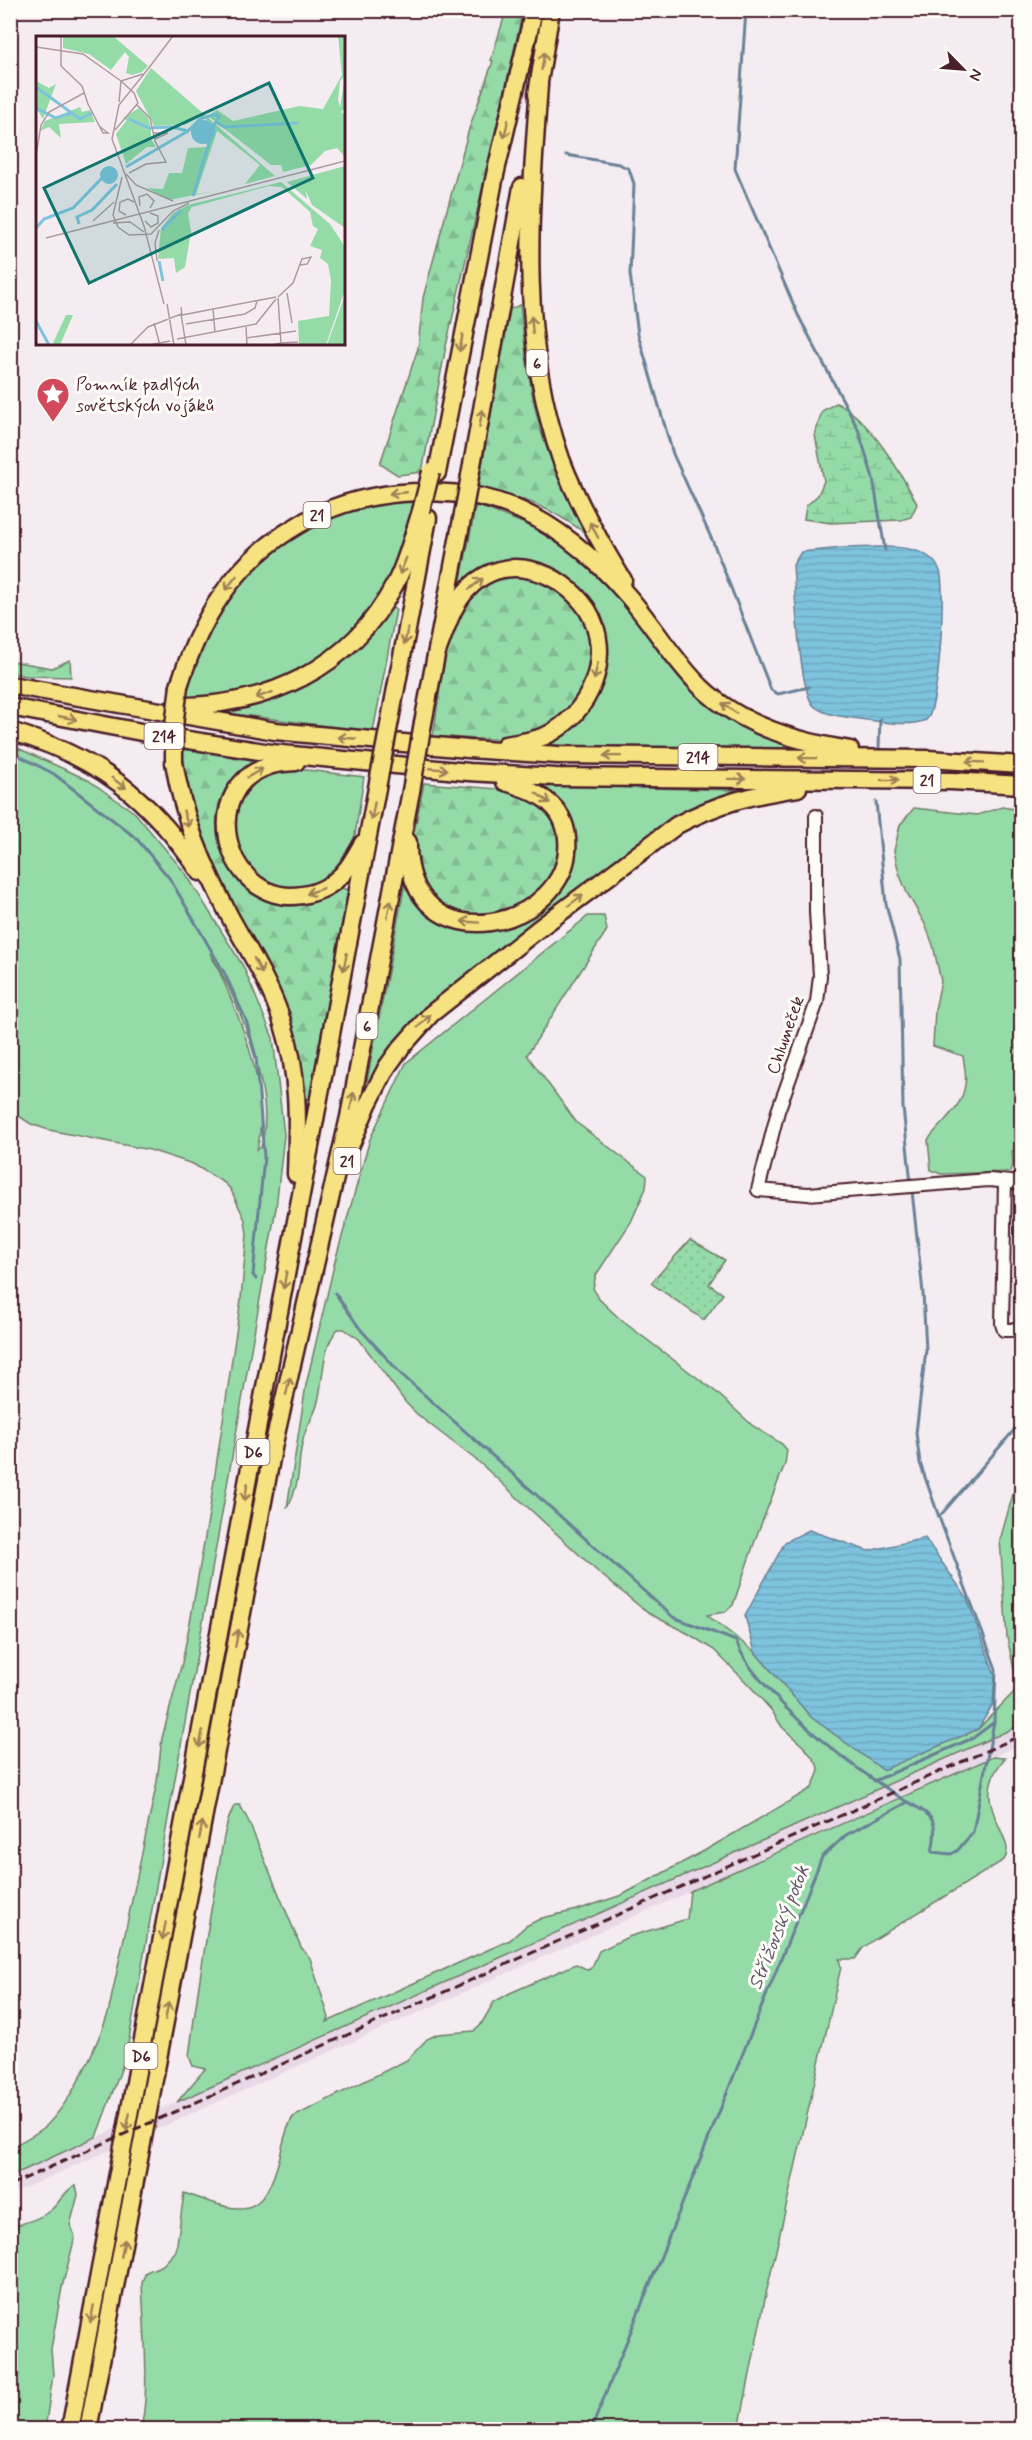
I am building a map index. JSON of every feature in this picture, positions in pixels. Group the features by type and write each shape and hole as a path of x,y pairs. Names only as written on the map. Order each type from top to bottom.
{"highway":[{"path":"318,759 268,766 243,781 234,791 228,806 226,825 228,847 241,870 259,887 297,896 311,893 336,881 346,870 368,835 425,511 444,436 490,197 534,10"},
{"name":"6","path":"274,1443 350,1117 470,476 551,10"},
{"name":"6","path":"539,85 529,256 533,332 542,391 554,436 577,496 603,548 645,616"},
{"name":"21","path":"295,1222 298,1114 297,1084 291,1053 282,1020 271,993 230,915 188,826 179,796 174,762 174,726 179,686 199,630 223,592 269,544 305,521 350,502 378,495 412,492 462,494 499,502 536,518 582,550 604,570 645,616 678,661 703,688 732,711 753,723 827,747 928,759 1022,765"},
{"path":"129,706 190,707 237,702 290,685 315,671 352,640 384,604 403,566 425,511"},
{"name":"6","path":"437,652 456,604 471,586 491,573 510,567 529,568 545,573 566,586 587,610 598,637 599,657 596,676 586,699 576,714 561,727 544,737 523,742 468,749"},
{"name":"214","path":"10,685 275,731 468,749 570,755 928,759"},
{"name":"214","path":"10,707 157,735 318,759 556,777 831,780"},
{"name":"21","path":"10,731 52,744 76,755 125,786 176,837 230,915"},
{"name":"6","path":"411,791 408,854 412,882 420,896 442,916 455,921 479,923 504,919 530,907 553,886 567,858 567,832 554,807 542,796 524,787 469,772"},
{"name":"21","path":"318,1261 352,1143 368,1104 387,1067 400,1049 431,1014 527,937 677,825 705,810 727,802 831,780 951,780 1022,785"},
{"name":"D6","path":"70,2430 212,1682 368,835"},
{"name":"D6","path":"88,2430 274,1443"}],"street":[{"name":"Chlumeček","path":"816,816 816,912 820,976 817,1002 778,1111 758,1190 808,1194 989,1180 1005,1182"},
{"path":"1022,1183 1005,1182 1002,1324 1004,1330 1022,1327"}],"shaded area":[{"path":"1021,1725 1021,1744 11,2194 10,2176"}],"green space":[{"path":"506,11 523,11 446,346 422,472 398,475 380,464 418,348 423,298 469,129 493,61 491,60"},
{"path":"520,305 530,382 540,428 566,494 585,533 546,509 508,495 478,488 510,309"},
{"path":"836,403 860,420 893,462 917,504 911,517 901,520 831,523 804,519 806,506 818,495 824,481 815,435 822,411"},
{"path":"415,500 408,538 380,599 348,637 290,679 184,705 193,671 206,638 223,608 244,581 268,557 296,536 327,520 368,506"},
{"path":"476,505 528,525 575,554 601,577 736,722 788,746 787,750 547,745 584,717 602,683 606,649 598,616 580,589 556,569 526,560 493,564 460,584"},
{"path":"528,574 561,589 579,609 588,628 592,648 591,667 586,686 576,703 561,719 543,731 532,735 505,739 433,736 447,649 463,607 475,590 491,579 504,575"},
{"path":"392,608 396,610 373,732 227,713 278,698 319,676 356,647"},
{"path":"70,660 71,677 27,676 11,673 11,661 52,668"},
{"path":"11,745 88,780 135,813 186,874 243,966 273,1038 284,1135 276,1208 126,2056 96,2137 11,2176 11,2147 39,2131 57,2114 83,2072 108,2014 157,1782 162,1738 182,1663 191,1617 241,1299 247,1234 245,1220 231,1190 226,1184 193,1164 150,1150 49,1130 31,1124 11,1111","holes":["210,953 243,1021 259,1074 264,1101 265,1125 261,1147 257,1150 260,1128 258,1083 246,1037"]},
{"path":"182,749 258,761 230,783 218,810 218,840 230,868 250,891 276,904 307,904 339,887 348,890 305,1124 248,933 196,833 182,763"},
{"path":"282,767 364,777 355,835 342,865 321,885 286,892 251,876 230,825 245,784"},
{"path":"424,783 510,790 550,810 563,845 549,883 516,909 468,918 433,903 414,867 413,838"},
{"path":"549,786 737,790 687,811 651,833 453,988 371,1081 367,1081 405,883 421,910 454,929 487,932 518,923 546,905 566,880 575,851 570,820 547,789"},
{"path":"1002,807 1021,810 1021,1151 1012,1151 1013,1164 1010,1172 941,1174 931,1170 928,1140 960,1101 966,1082 965,1067 963,1056 933,1046 935,1010 941,981 933,945 925,924 907,893 894,851 900,825 914,808 977,815"},
{"path":"588,916 604,916 607,930 527,1055 577,1123 647,1176 646,1188 631,1222 596,1275 593,1288 599,1299 621,1320 716,1392 753,1426 782,1444 787,1450 785,1464 758,1532 733,1605 725,1612 707,1615 755,1652 811,1717 883,1770 978,1729 1018,1688 1007,1637 1000,1540 1021,1466 1021,1725 177,2102 205,2069 193,2066 189,2056 223,1840 235,1805 240,1805 248,1820 301,1947 310,1958 329,2018 327,2022 510,1940 526,1926 542,1918 577,1910 622,1895 704,1851 812,1788 819,1771 816,1762 805,1748 782,1727 772,1711 714,1650 648,1613 598,1572 480,1463 419,1416 406,1403 359,1339 344,1329 338,1329 329,1345 317,1405 304,1435 297,1481 287,1508 306,1385 335,1261 370,1139 406,1063"},
{"path":"690,1240 725,1260 709,1284 723,1294 704,1320 651,1283"},
{"path":"993,1757 1005,1758 994,1775 990,1790 991,1804 1007,1851 1004,1860 875,1939 863,1948 855,1959 839,1959 841,1967 766,2294 739,2429 140,2429 146,2379 142,2282 146,2272 163,2265 176,2251 184,2193 234,2208 246,2208 256,2203 265,2194 273,2178 286,2131 293,2117 407,2060 427,2039 438,2034 474,2031 480,2026 494,2002 510,1993 576,1964 588,1970 592,1967 599,1951 628,1937 687,1919 690,1891"},
{"path":"76,2185 78,2195 70,2225 75,2237 62,2287 51,2349 53,2375 45,2429 11,2429 11,2227 48,2212 69,2189"}],"water":[{"path":"843,548 910,549 929,557 940,571 942,601 938,673 931,712 926,720 897,723 839,716 819,710 809,697 801,662 793,565 801,552"},
{"path":"809,1530 868,1551 925,1538 967,1598 995,1675 993,1704 978,1729 883,1770 811,1717 755,1652 745,1616 785,1542"}],"waterway":[{"path":"746,10 735,169 798,315 858,429 873,478 885,550"},
{"path":"566,155 619,164 629,169 634,184 630,274 638,334 673,454 713,542 771,690 778,694 809,687"},
{"path":"879,748 880,719"},
{"path":"10,751 54,774 136,838 170,879 225,974 246,1020 256,1057 264,1157 253,1275 256,1279"},
{"path":"876,802 886,904 900,959 903,1107 911,1184"},
{"path":"912,1191 923,1293 926,1350 916,1433 920,1463 939,1517"},
{"path":"335,1293 361,1330 401,1374 673,1617 736,1641 743,1656 757,1675 788,1710 853,1765 907,1802"},
{"name":"Střížovský potok","path":"591,2430 822,1857 846,1835 908,1802 924,1812 932,1821 935,1833 932,1852 951,1854 957,1851 973,1832 994,1722 996,1669 939,1517 1022,1421"},
{"path":"874,1781 973,1738 993,1723"}],"railway":[{"path":"10,2185 1022,1735"}],"place":[{"name":"Pomník padlých sovětských vojáků","path":"53,423"}]}
